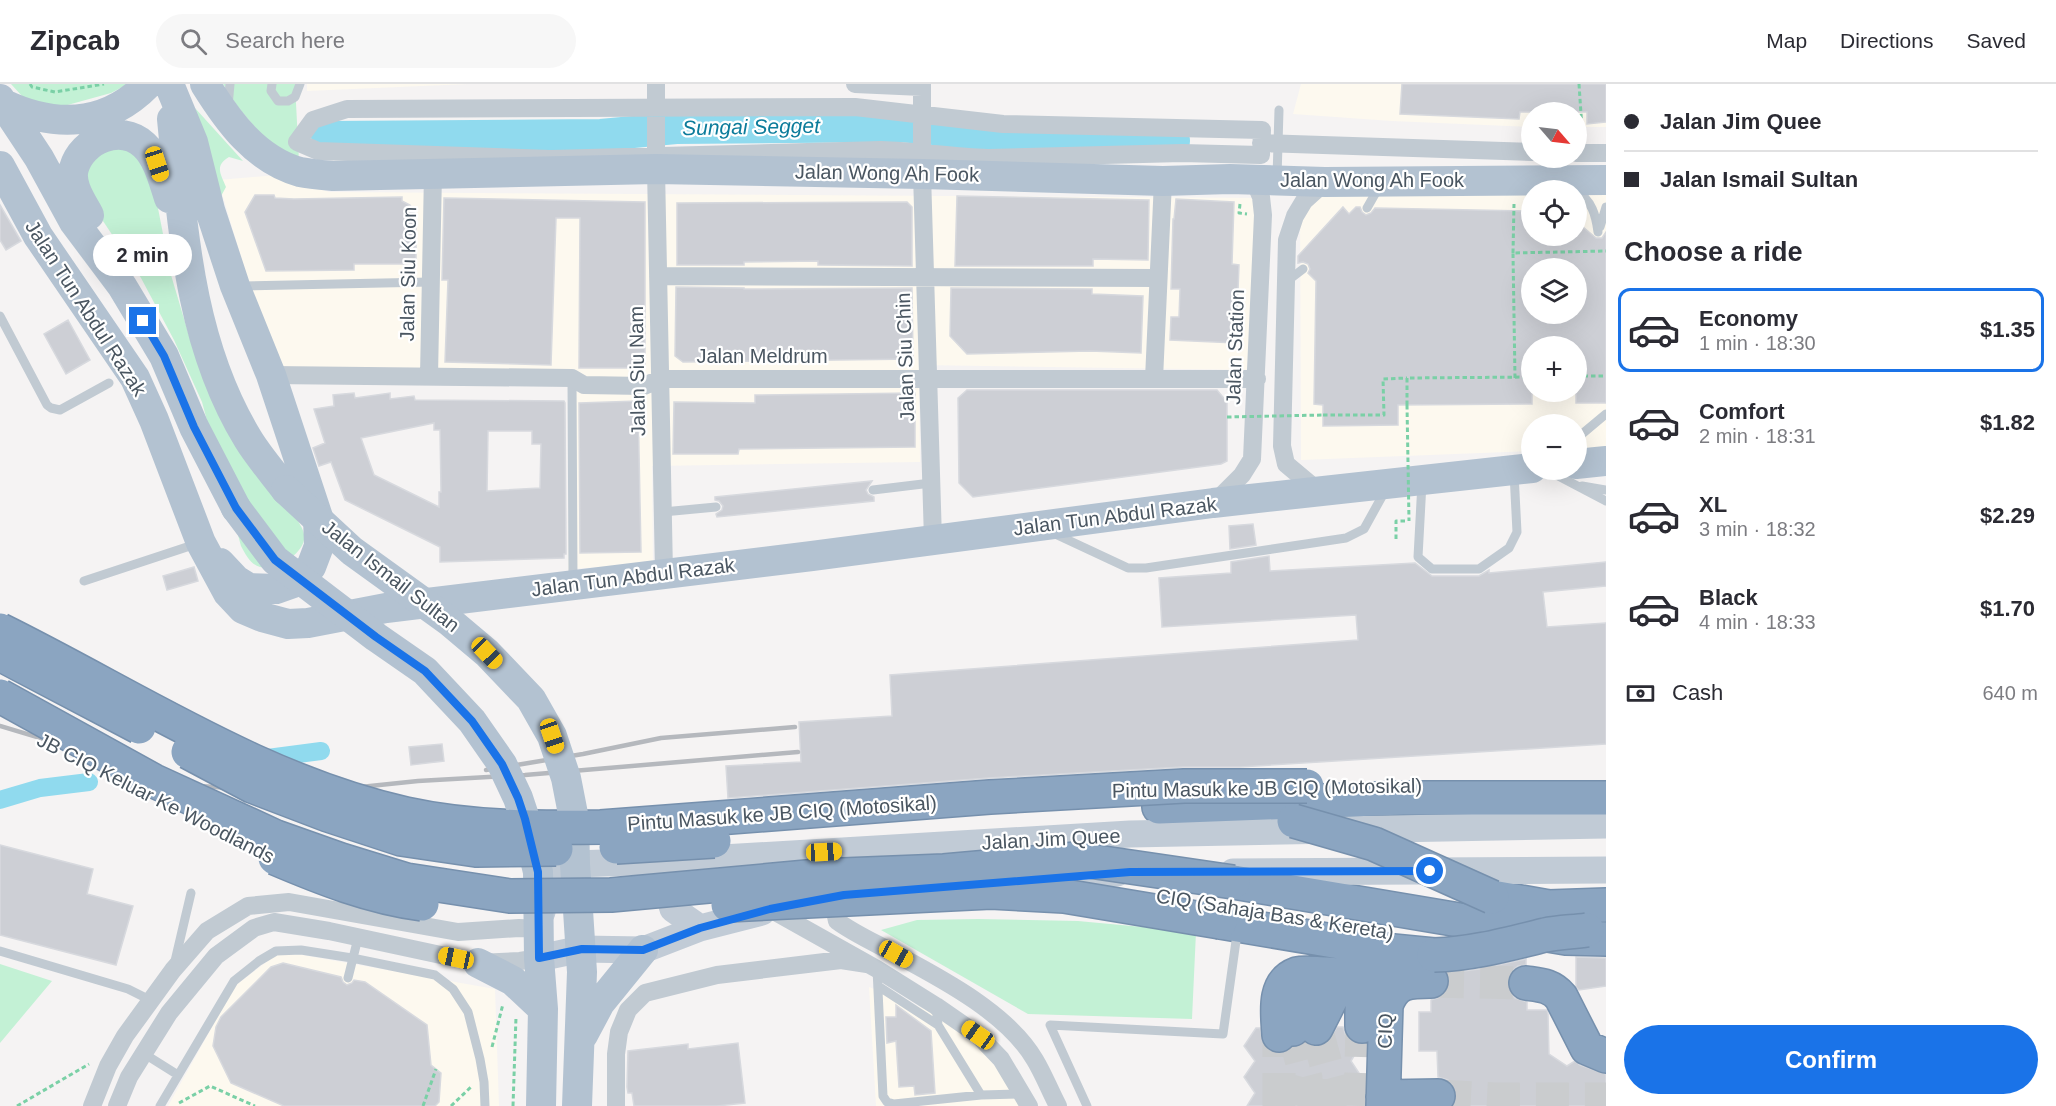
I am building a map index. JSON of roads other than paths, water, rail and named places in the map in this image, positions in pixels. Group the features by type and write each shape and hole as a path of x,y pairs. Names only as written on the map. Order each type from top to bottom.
{"highway":[{"name":"Pintu Masuk ke JB CIQ (Motosikal)","path":"0,630 205,737 282,773 342,797 407,814 478,824 538,828 602,827 990,797 1184,786 1606,783"},
{"path":"0,654 252,786 328,815 401,839 476,850 661,846 1159,807 1403,798 1606,798"},
{"path":"0,696 154,781 276,837 406,880 510,896 611,895 818,876 1076,859 1377,905 1566,938 1606,939"},
{"name":"JB CIQ Keluar Ke Woodlands","path":"0,719 234,841 321,878 403,902 490,913 580,915 644,909 991,892 1064,896 1298,936 1434,955 1460,954 1506,946 1547,934 1606,930"},
{"path":"1159,807 1294,821 1374,843 1492,897 1549,907 1606,905"},
{"name":"CIQ (Sahaja Bas & Kereta)","path":"953,867 1069,880 1315,924 1427,937 1479,932 1570,916 1606,914"},
{"path":"1296,1031 1309,990 1316,980 1339,975 1410,980"},
{"name":"CIQ","path":"1362,1026 1362,1005 1366,992 1373,982 1410,980"},
{"name":"CIQ","path":"1410,980 1396,987 1386,1005 1383,1101 1438,1096"},
{"path":"1526,983 1549,987 1556,991 1587,1048 1606,1056"}],"main road":[{"path":"2,101 27,115 52,120 78,120 104,114 127,102 148,84"},
{"path":"169,84 193,142 210,210 235,286 271,375 318,517 319,546 311,567 293,583 276,589 249,588 236,580 201,543"},
{"name":"Jalan Ismail Sultan","path":"169,84 184,248 205,344 217,377 248,440 286,490 352,551 449,621 487,653 531,699 552,736 566,778 575,825 575,864 582,949 578,1106"},
{"name":"Jalan Wong Ah Fook","path":"205,84 228,118 271,160 300,172 333,176 433,173 656,156 922,158 1163,181 1265,180 1521,186"},
{"path":"2,101 39,158 74,222 122,286"},
{"path":"184,248 157,164 143,144 127,135 110,135 97,139 83,152 74,169 74,184 122,286 164,356 194,427 236,508 275,560 376,637 425,671 472,721 502,764 518,798 538,872 543,1009 541,1106"},
{"name":"Jalan Tun Abdul Razak","path":"0,166 38,236 135,378 154,420 201,543 228,593 243,609 288,624 308,623 386,608 1213,503 1521,469"},
{"name":"Jalan Wong Ah Fook","path":"1587,184 1606,180"},
{"path":"1587,469 1606,461"},
{"path":"575,825 584,844 596,853 621,862"},
{"name":"Jalan Jim Quee","path":"540,944 582,949 643,950 700,928 770,909 844,895 953,867 1130,834 1606,825"},
{"path":"700,928 673,909 669,897 673,886 682,874 701,859"},
{"name":"Jalan Jim Quee","path":"575,864 701,859 1130,872 1606,870"},
{"path":"540,944 543,900 548,889 562,871 575,864"},
{"path":"580,1040 600,1003 643,950"},
{"path":"478,963 513,981 543,1009"}],"street":[{"name":"Jalan Siu Nam","path":"656,84 664,573"},
{"path":"855,84 922,86"},
{"name":"Jalan Siu Chin","path":"922,86 933,540"},
{"path":"656,156 551,159 318,150 297,142 313,120 347,110 656,111 855,107 1003,124 1262,130 1269,143"},
{"path":"1269,143 1521,152"},
{"path":"922,158 1182,153 1261,155 1269,143"},
{"path":"1587,153 1606,153"},
{"name":"Jalan Siu Koon","path":"429,376 433,173"},
{"name":"Jalan Station","path":"1213,503 1242,475 1252,459 1263,214 1261,197 1265,180"},
{"path":"1154,379 1163,181"},
{"path":"1317,490 1286,464 1282,446 1287,240 1304,201 1325,182"},
{"path":"658,276 1158,279"},
{"name":"Jalan Meldrum","path":"271,375 572,378 584,385 644,386 660,379 1257,380"},
{"path":"481,931 498,921 513,907 538,872"},
{"path":"844,895 834,907 837,921 849,930 928,972 993,1016 1013,1033 1035,1059 1058,1106"},
{"path":"92,1106 108,1066 124,1036 173,970 207,931 248,906 289,902 459,932 519,928 540,944 520,961 478,963 274,922 254,928 216,956 169,1013 129,1077 117,1106"},
{"path":"770,909 874,973 937,1016 978,1035 1001,1059 1026,1100"},
{"path":"616,1106 616,1054 619,1032 628,1010 645,993 717,975 841,960 874,973"}],"lane":[{"path":"228,118 230,84"},
{"path":"272,84 271,91 278,100 288,101 295,97 300,84"},
{"path":"1265,180 1269,143 1279,110"},
{"path":"1367,208 1383,182"},
{"path":"1587,201 1596,214 1598,232 1606,207"},
{"path":"1286,282 1303,269"},
{"path":"235,286 430,282"},
{"path":"0,316 47,405 51,408 60,410 109,383"},
{"path":"572,378 573,585"},
{"path":"1587,430 1606,414"},
{"path":"1422,480 1418,557 1432,569 1479,569 1509,548 1517,532 1522,480"},
{"path":"1582,480 1606,501"},
{"path":"1587,480 1606,490"},
{"path":"873,490 931,483"},
{"path":"1037,526 1128,568 1146,568 1346,538 1364,529 1389,483"},
{"path":"663,512 716,507"},
{"path":"84,581 201,543"},
{"path":"173,970 191,893"},
{"path":"348,978 358,938"},
{"path":"1087,1106 1050,1025 1223,1034 1236,941"},
{"path":"160,1106 234,981 276,951 301,950 435,975 453,989 468,1012 483,1076 485,1106"},
{"path":"0,951 128,989 150,1000"},
{"path":"874,973 883,1096 887,1102 894,1104 981,1095 1026,1100"},
{"path":"937,1016 981,1095"},
{"path":"143,1053 178,1075"}],"waterway":[{"name":"Sungai Segget","path":"327,137 601,135 676,128 899,126 934,129 994,142 1174,141"},
{"path":"260,759 321,751"},
{"path":"0,800 40,788 89,782"}],"tunnel":[{"path":"1431,981 1526,983"},
{"path":"1360,1106 1362,1026"},
{"path":"1293,1029 1306,1078 1298,1106"},
{"path":"1317,1031 1330,1079 1330,1106"},
{"path":"1279,1035 1279,1106"},
{"path":"1438,1096 1495,1099 1606,1099"}],"railway":[{"path":"0,726 200,786 303,793 418,781 525,775 798,752"},
{"path":"486,770 661,738 795,727"}]}
